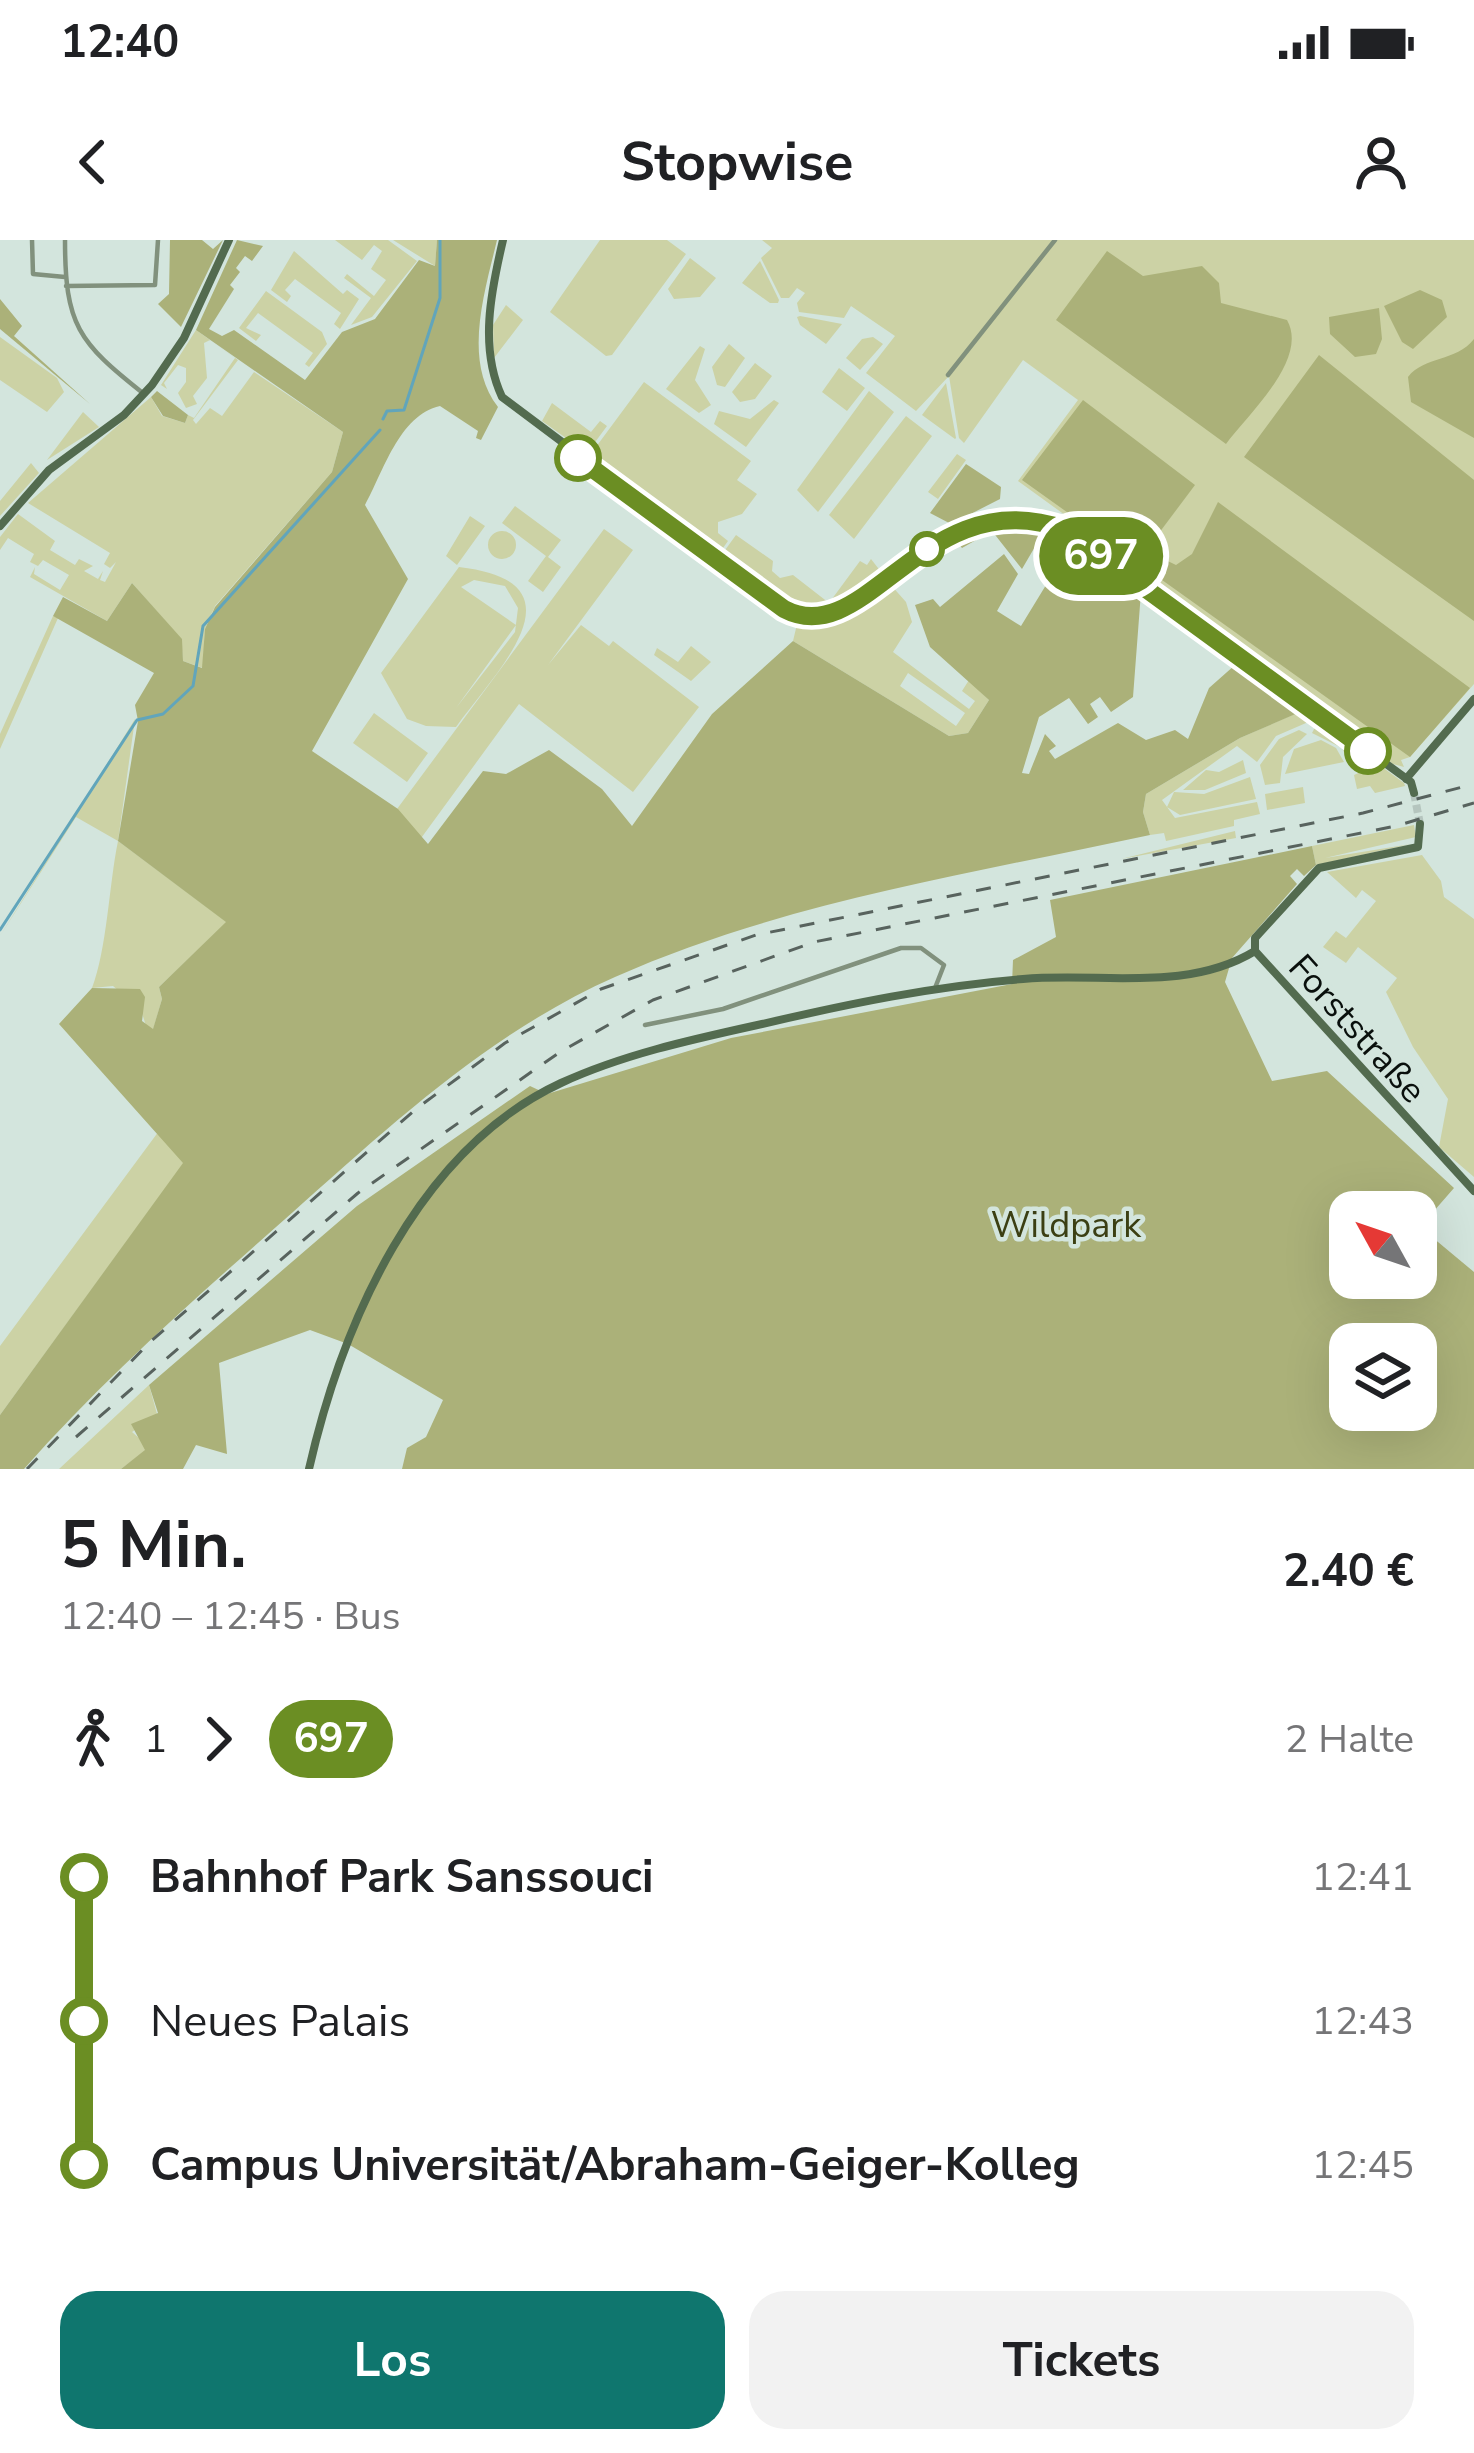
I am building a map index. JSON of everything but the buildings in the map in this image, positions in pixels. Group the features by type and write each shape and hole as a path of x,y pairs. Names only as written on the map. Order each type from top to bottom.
{"street":[{"path":"32,240 33,274 65,277"},
{"path":"64,240 68,310 82,340 144,394"},
{"path":"66,286 155,286 158,240"},
{"path":"0,526 49,470 144,394 184,338 229,240"},
{"path":"503,240 490,328 493,377 502,397 784,609 808,619 842,610 968,525 1004,517 1044,522 1064,529 1406,779 1414,793"},
{"path":"948,375 1055,240"},
{"path":"1406,779 1474,699"},
{"path":"309,1469 339,1367 383,1264 436,1188 498,1125 562,1083 671,1044 935,988 1052,976 1188,976 1224,969 1255,951 1263,927 1319,868 1418,847 1420,824"},
{"path":"645,1025 723,1009 901,948 921,948 944,965 935,988"},
{"name":"Forststraße","path":"1255,951 1474,1191"}],"green space":[{"path":"170,240 202,240 213,249 223,240 181,327 158,304 169,294"},
{"path":"237,240 263,246 252,261 245,256 236,268 240,272 230,285 234,289 209,329 222,336 234,330 305,380 342,332 375,319 419,260 435,266 437,240 497,240 479,325 479,347 487,389 498,407 481,440 476,438 478,431 440,406 414,421 394,447 365,505 408,579 312,751 398,809 428,844 483,771 506,774 549,750 602,789 632,826 712,714 793,641 949,736 968,733 989,700 930,647 915,605 933,599 940,607 1004,554 1018,574 997,611 1021,626 1068,549 1043,533 1022,569 992,531 962,548 957,542 958,535 987,526 1012,524 1057,534 1141,592 1133,697 1111,712 1100,697 1090,704 1098,717 1088,724 1069,698 1039,717 1022,773 1029,774 1045,734 1056,746 1049,751 1055,759 1118,723 1146,740 1175,730 1188,739 1209,688 1235,665 1300,712 1240,738 1146,794 1143,812 1150,835 811,909 679,951 615,977 526,1024 445,1082 330,1179 154,1336 24,1469 0,1469 0,1415 183,1163 59,1024 92,988 140,989 145,997 142,1021 153,1029 162,999 159,987 226,922 118,841 138,721 135,705 154,673 53,616 63,597 107,621 132,583 182,639 183,661 202,668 205,629 215,607 332,472 343,432 196,330"},
{"path":"335,240 388,240 417,261 372,317 351,325 371,298 344,278 347,274 374,296 386,280 371,269 382,251 374,245 362,260"},
{"path":"393,240 437,240 435,266"},
{"path":"600,240 667,240 686,254 612,355 606,356 550,312"},
{"path":"762,240 1474,240 1474,684 1410,757 1401,760 1404,767 1393,764 1130,571 1134,565 1018,481 1078,400 1023,360 964,443 959,438 949,376 916,411 866,373 895,336 851,306 844,318 799,312 797,303 805,293 797,288 789,298 781,298 761,258 772,248"},
{"path":"294,251 343,294 347,290 359,299 340,329 334,324 341,313 295,279 285,290 291,296 287,302 271,290"},
{"path":"1107,251 1143,276 1202,266 1219,283 1221,303 1287,320 1292,335 1283,368 1226,444 1056,320"},
{"path":"690,258 716,278 700,297 674,299 668,289"},
{"path":"760,261 778,303 770,303 742,283"},
{"path":"1420,290 1442,300 1447,317 1413,349 1402,342 1384,306"},
{"path":"266,291 322,332 327,344 309,367 305,364 313,353 258,313 246,328 261,335 256,341 239,328"},
{"path":"0,299 22,326 14,336 90,404 0,329"},
{"path":"506,305 523,320 494,358 493,325"},
{"path":"1379,308 1382,339 1376,354 1355,357 1330,334 1329,317"},
{"path":"797,317 842,324 826,344 800,325"},
{"path":"196,330 210,340 204,343 207,378 193,396 197,404 186,408 178,393 186,382 186,368 178,365 164,383 167,389 161,385"},
{"path":"0,337 57,378 64,392 47,412 0,380"},
{"path":"873,337 883,344 860,370 846,358 862,339"},
{"path":"1474,339 1474,438 1411,402 1408,377"},
{"path":"210,340 238,360 193,420 196,424 210,408 222,416 254,372 343,432 332,472 215,606 205,629 203,668 183,661 181,639 132,583 107,621 30,577 35,567 34,574 60,590 69,575 43,560 38,566 30,562 34,554 8,538 0,550 0,537 18,514 55,541 50,550 75,565 79,559 93,566 84,571 98,579 103,571 100,580 105,582 116,562 110,568 104,564 110,553 28,503 151,397 162,416 185,423 188,415 194,418 235,358"},
{"path":"729,344 745,358 725,387 717,385 712,367"},
{"path":"700,346 705,349 695,380 711,405 699,413 666,389"},
{"path":"1319,355 1474,480 1474,621 1244,457"},
{"path":"755,363 772,376 755,399 740,402 732,392"},
{"path":"839,368 865,388 847,411 822,392"},
{"path":"644,382 751,461 737,480 757,494 742,514 718,522 718,533 728,541 718,555 604,471 607,467 590,455"},
{"path":"946,383 956,438 955,439 922,415"},
{"path":"157,391 188,415 185,423 163,416 151,397"},
{"path":"869,391 894,412 818,512 797,490"},
{"path":"774,400 779,403 746,447 714,424 719,411 750,419"},
{"path":"1083,400 1195,485 1159,533 1153,554 1176,565 1192,554 1218,502 1470,688 1410,757 1022,480"},
{"path":"552,403 591,432 600,421 607,426 587,453 542,421"},
{"path":"83,412 99,427 47,460"},
{"path":"906,416 932,436 854,539 829,515"},
{"path":"957,454 966,460 938,499 928,492"},
{"path":"31,463 39,473 0,516 0,501"},
{"path":"966,464 1001,487 1000,499 951,524 930,513"},
{"path":"515,506 561,540 548,557 561,567 543,592 528,581 546,556 502,523"},
{"path":"470,516 485,526 457,565 446,556"},
{"path":"604,529 633,550 548,665 581,625 609,646 613,641 699,707 633,792 519,704 0,1415 0,1346"},
{"path":"502,531 512,535 516,545 512,555 502,559 492,555 488,545 492,535"},
{"path":"736,535 773,561 772,571 780,578 793,575 829,603 860,561 867,565 871,559 885,577 835,606 799,609 783,603 720,557"},
{"path":"459,567 498,576 519,590 526,609 522,631 456,727 426,726 407,719 381,673","holes":["474,580 505,586 518,608 516,625 461,587","516,625 515,632 456,708"]},
{"path":"890,584 906,602 912,622 893,652 969,709 975,701 962,691 969,680 989,700 968,733 949,736 793,641 798,620 834,619","holes":["908,673 965,713 956,726 900,686"]},
{"path":"1136,586 1310,713 1306,723 1276,736 1257,762 1237,746 1162,800 1175,818 1257,802 1260,814 1234,820 1234,826 1166,841 1164,833 1150,835 1143,812 1146,794 1240,738 1299,712"},
{"path":"53,616 58,618 0,749 0,734"},
{"path":"691,646 711,662 691,681 654,655 657,648 678,662"},
{"path":"374,713 428,753 407,782 353,743"},
{"path":"135,719 118,841 76,817 0,936"},
{"path":"1319,720 1352,744 1368,765 1353,769 1342,748 1312,733"},
{"path":"1299,730 1307,734 1283,757 1280,783 1265,785 1260,765 1279,739"},
{"path":"1321,740 1336,748 1344,762 1285,774 1294,749"},
{"path":"1243,760 1246,773 1205,790 1183,790 1206,770 1219,772"},
{"path":"1378,764 1405,786 1375,793 1370,786 1357,789 1354,775"},
{"path":"1250,777 1256,799 1180,815 1167,807 1174,792 1204,794"},
{"path":"1303,787 1305,803 1267,810 1265,794"},
{"path":"1414,825 1416,837 1325,858 1411,844 1316,865 1312,846"},
{"path":"1235,831 1236,838 1121,859"},
{"path":"118,841 227,922 159,987 162,999 153,1030 147,1029 141,1010 113,986 92,988"},
{"name":"Wildpark","path":"1312,846 1316,865 1304,876 1297,869 1290,876 1297,884 1232,958 1225,982 1272,1081 1327,1071 1454,1188 1437,1208 1437,1191 1329,1191 1329,1299 1437,1299 1437,1241 1474,1272 1474,1469 402,1469 407,1448 426,1437 443,1400 348,1344 310,1330 219,1363 227,1454 196,1445 183,1469 121,1469 145,1450 131,1424 158,1413 149,1385 357,1206 530,1086 547,1094 731,1038 1012,984 1013,960 1056,937 1050,900"},
{"path":"1422,855 1441,881 1444,897 1474,919 1474,1177 1439,1147 1448,1099 1413,1047 1386,992 1397,978 1358,947 1346,963 1323,947 1336,931 1346,938 1376,901 1362,890 1356,898 1327,872"},
{"path":"149,1385 157,1414 132,1432 147,1445 145,1451 121,1469 59,1469"}],"waterway":[{"path":"383,419 387,411 404,410 440,298 440,240"},
{"path":"0,930 137,720 163,714 193,686 203,626 380,430"}],"tunnel":[{"path":"1414,793 1420,824"}],"railway":[{"path":"27,1469 149,1343 416,1109 505,1043 601,989 756,935 1363,813 1474,784"},
{"path":"76,1437 358,1193 560,1052 653,1000 814,942 1396,826 1474,803"}],"bus line":[{"name":"697","path":"578,458 784,609 808,619 829,616 855,603 938,541 968,525 1004,517 1064,529 1368,751"}]}
